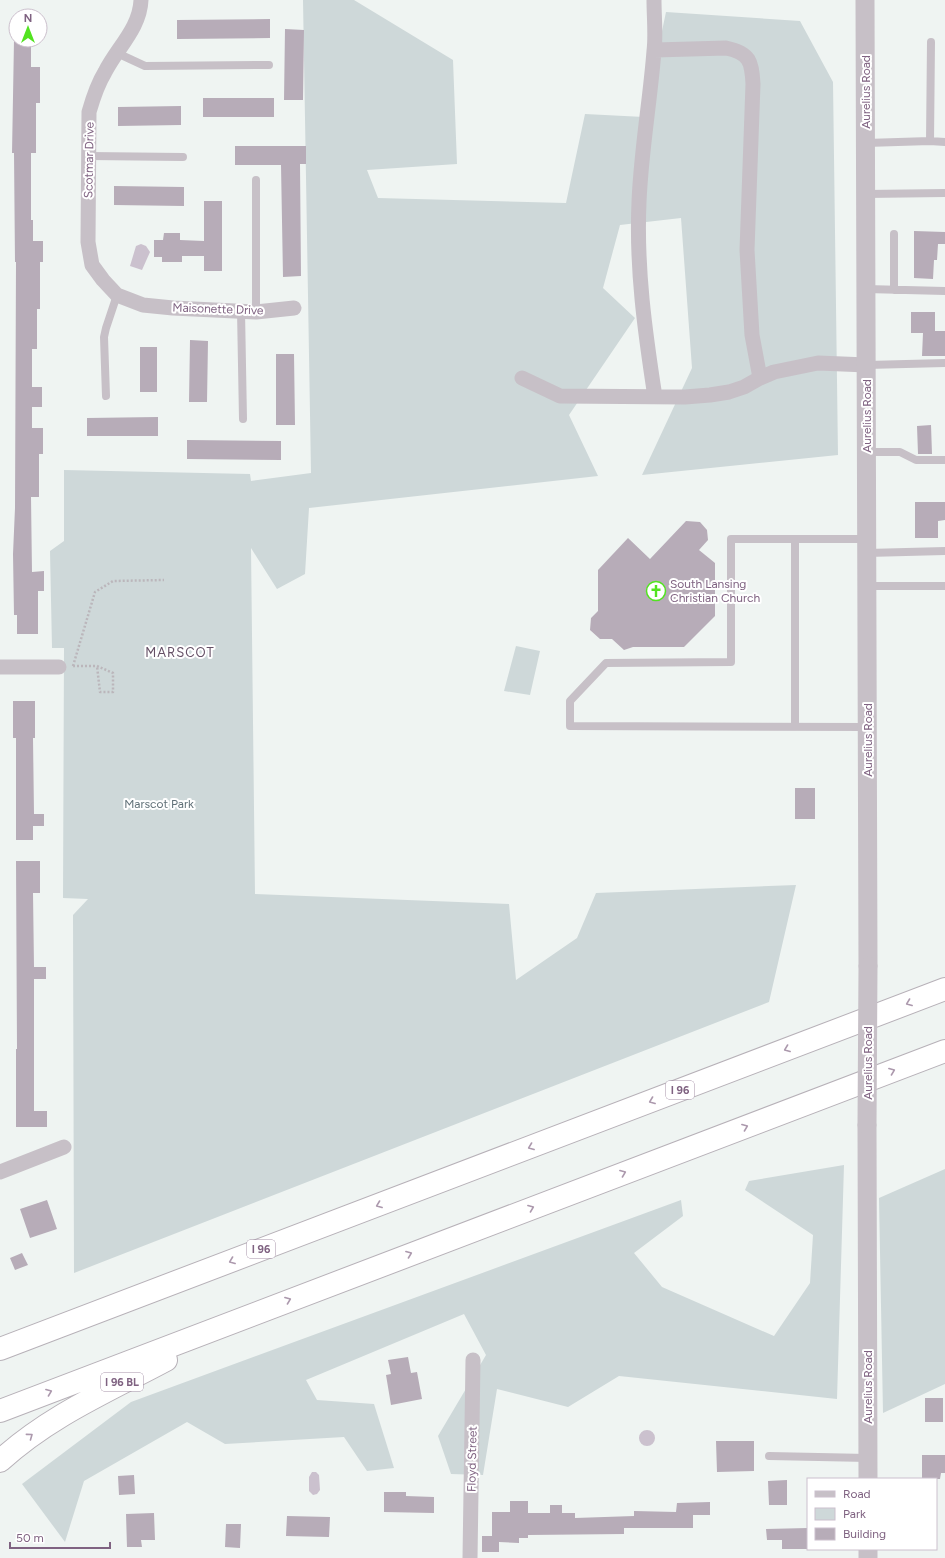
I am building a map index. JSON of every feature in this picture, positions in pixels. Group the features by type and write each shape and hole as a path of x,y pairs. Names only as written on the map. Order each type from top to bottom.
{"highway":[{"name":"I 96","path":"0,1349 945,989"},
{"path":"0,1411 251,1314 945,1051"},
{"path":"0,1341 107,1308"},
{"name":"I 96 BL","path":"0,1461 30,1436 78,1405 251,1314"}],"street":[{"name":"Scotmar Drive","path":"141,0 140,9 130,35 105,71 94,92 89,112 88,242 92,265 103,280 117,295 143,305"},
{"path":"654,0 655,50 638,201 638,247 639,283 644,327 656,397"},
{"name":"Aurelius Road","path":"865,0 868,727 868,1478"},
{"path":"655,50 737,50 747,56 752,67 753,84 747,250 752,335 760,378"},
{"name":"Maisonette Drive","path":"143,305 256,312 294,308"},
{"path":"522,378 560,396 704,396 744,387 774,372 818,363 866,365"},
{"path":"0,667 66,666"},
{"path":"0,1172 64,1147"},
{"name":"Floyd Street","path":"470,1558 473,1360"}],"lane":[{"path":"930,141 931,42"},
{"path":"117,53 145,66 269,65"},
{"path":"866,142 945,142"},
{"path":"89,156 183,157"},
{"path":"256,180 256,312"},
{"path":"866,194 945,193"},
{"path":"894,234 894,290"},
{"path":"866,290 945,291"},
{"path":"106,396 104,337 117,295"},
{"path":"241,311 243,419"},
{"path":"866,365 945,363"},
{"path":"867,452 900,452 916,460 945,460"},
{"path":"868,727 570,726 570,700 606,663 731,662 731,539 795,539 867,546 945,551"},
{"path":"795,539 795,726"},
{"path":"867,586 945,586"},
{"path":"769,1456 868,1458"}],"path":[{"path":"97,666 100,692 113,692 113,673 97,666 66,666 95,592 113,581 164,580"}],"green space":[{"name":"Marscot Park","path":"303,0 354,0 453,60 457,164 367,170 378,198 566,203 585,114 644,117 666,12 800,21 833,82 838,455 642,475 692,368 681,218 620,225 603,288 635,318 569,415 598,476 309,508 305,574 277,589 251,548 255,894 509,904 516,980 577,938 596,893 796,885 769,1002 74,1273 73,915 88,899 63,898 64,648 52,648 50,551 64,541 64,470 250,474 251,481 311,473"},
{"path":"516,646 540,651 530,695 504,691"},
{"path":"844,1165 837,1399 619,1376 568,1407 497,1389 483,1475 451,1474 438,1436 486,1355 464,1314 306,1380 317,1400 374,1404 394,1468 367,1471 344,1437 225,1444 187,1422 84,1481 65,1542 22,1484 131,1402 681,1200 683,1216 634,1253 662,1287 774,1336 810,1283 813,1235 745,1190 749,1181"},
{"path":"945,1169 945,1384 883,1413 879,1198"}],"shaded area":[{"path":"141,244 146,246 150,252 142,270 130,266 136,246"},
{"path":"647,1430 653,1432 655,1438 653,1444 647,1446 641,1444 639,1438 641,1432"},
{"path":"312,1472 316,1472 319,1475 320,1490 317,1494 313,1495 309,1491 309,1477"}],"building":[{"path":"270,19 270,38 177,39 177,20"},
{"path":"285,29 304,30 303,100 284,100"},
{"path":"14,48 31,48 31,67 40,67 40,103 36,103 36,153 31,153 31,220 33,220 33,241 43,241 43,262 40,262 40,309 37,309 37,349 32,349 32,387 42,387 42,407 32,407 32,428 43,428 43,454 39,454 39,497 31,497 32,572 44,571 44,591 38,591 38,634 17,634 17,615 14,615 13,554 15,508 16,262 14,153 12,153"},
{"path":"203,98 274,98 274,117 203,117"},
{"path":"181,106 181,125 118,126 118,107"},
{"path":"235,146 306,146 306,164 300,164 301,276 283,277 281,165 235,165"},
{"path":"114,186 184,187 184,206 114,205"},
{"path":"204,201 222,201 222,271 204,271 204,256 182,256 182,262 162,262 162,257 154,257 154,240 163,240 164,233 180,233 180,240 204,241"},
{"path":"914,231 945,232 945,244 938,244 937,260 934,260 933,279 914,278"},
{"path":"911,312 935,312 935,331 945,331 945,356 922,356 923,333 911,333"},
{"path":"190,340 208,341 207,402 189,402"},
{"path":"140,347 157,347 157,392 140,392"},
{"path":"276,354 294,354 295,425 276,425"},
{"path":"158,417 158,436 87,436 87,418"},
{"path":"931,425 932,454 918,454 917,426"},
{"path":"187,440 281,441 281,460 187,459"},
{"path":"915,502 945,502 945,520 938,521 938,538 915,538"},
{"name":"South Lansing Christian Church","path":"686,521 700,522 707,530 708,540 699,550 715,563 715,616 684,647 633,647 624,650 612,639 600,639 590,630 591,618 598,611 598,570 628,538 650,559"},
{"path":"13,701 35,701 35,738 33,738 34,814 44,814 44,826 33,826 33,840 16,840 16,738 13,738"},
{"path":"795,788 815,788 815,819 795,819"},
{"path":"16,861 40,861 40,893 33,893 34,967 46,967 46,979 34,979 34,1111 47,1111 47,1127 16,1127"},
{"path":"47,1200 57,1229 30,1238 20,1209"},
{"path":"22,1253 28,1265 15,1270 10,1258"},
{"path":"408,1357 411,1373 417,1372 422,1399 391,1405 386,1375 391,1374 388,1360"},
{"path":"925,1398 943,1398 943,1422 925,1422"},
{"path":"716,1441 754,1441 754,1471 717,1472"},
{"path":"922,1455 945,1455 945,1473 941,1473 940,1479 922,1478"},
{"path":"134,1475 135,1494 119,1495 118,1476"},
{"path":"787,1480 787,1505 769,1505 768,1481"},
{"path":"384,1492 406,1492 406,1496 434,1497 434,1513 384,1512"},
{"path":"510,1501 528,1501 528,1513 550,1513 550,1505 562,1505 562,1513 575,1513 575,1518 634,1516 634,1511 676,1512 677,1503 710,1502 710,1515 693,1515 693,1528 624,1528 624,1534 528,1535 528,1538 519,1538 519,1543 499,1542 499,1552 482,1552 482,1536 492,1536 492,1512 510,1512"},
{"path":"154,1513 155,1540 141,1540 142,1547 127,1547 126,1514"},
{"path":"287,1516 330,1517 329,1537 286,1536"},
{"path":"226,1524 241,1524 240,1548 225,1547"},
{"path":"807,1528 807,1549 782,1549 782,1540 767,1540 766,1529"}],"place":[{"name":"South Lansing Christian Church","path":"656,591"}],"district":[{"name":"MARSCOT","path":"180,652"}]}
